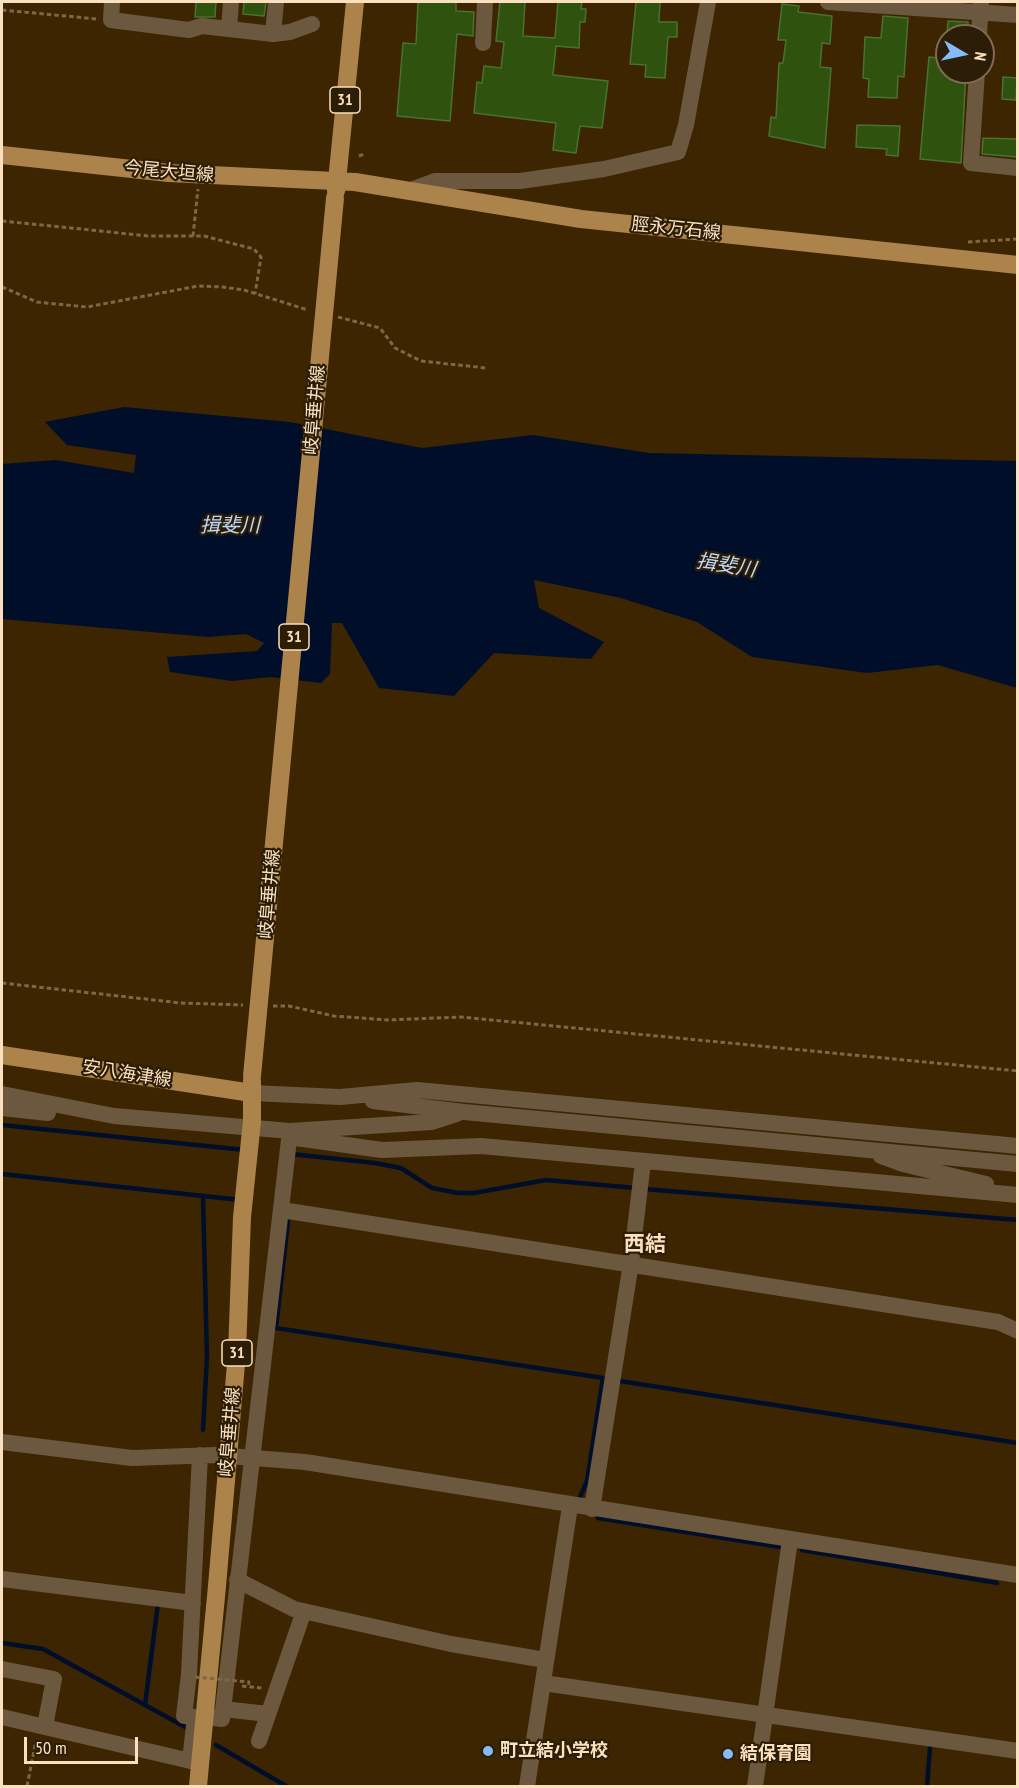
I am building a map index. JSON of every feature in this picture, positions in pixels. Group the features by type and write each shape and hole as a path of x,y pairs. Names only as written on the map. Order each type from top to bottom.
{"main road":[{"name":"岐阜垂井線","path":"198,1786 195,1762 206,1717 237,1352 242,1217 252,1121 252,1084 355,2"},
{"name":"今尾大垣線","path":"2,155 336,189"},
{"name":"脛永万石線","path":"336,189 411,190 581,219 1017,265"},
{"name":"安八海津線","path":"2,1056 252,1084"}],"street":[{"path":"112,2 111,20 189,30 202,26 273,34 290,32 312,24"},
{"path":"229,29 231,2"},
{"path":"273,34 276,2"},
{"path":"483,43 484,2"},
{"path":"411,190 435,181 520,181 604,169 678,152 688,114 708,2"},
{"path":"828,2 981,7 1017,15"},
{"path":"980,24 981,7"},
{"path":"976,84 971,163 1017,168"},
{"path":"252,1084 464,1112 1017,1164"},
{"path":"340,1097 417,1090 1017,1146"},
{"path":"2,1094 114,1116"},
{"path":"2,1108 290,1131 432,1122 464,1112"},
{"path":"290,1131 296,1138 382,1150 481,1146 1017,1193"},
{"path":"206,1717 222,1719 290,1131"},
{"path":"861,1148 903,1164 1017,1193"},
{"path":"592,1509 631,1263 643,1162"},
{"path":"282,1210 998,1322 1017,1331"},
{"path":"2,1442 132,1458 200,1455 305,1462 570,1506 1017,1575"},
{"path":"2,1718 42,1725 195,1762 195,1717 184,1716 193,1603 200,1455"},
{"path":"527,1786 570,1506"},
{"path":"755,1786 790,1540"},
{"path":"2,1579 193,1603"},
{"path":"237,1580 294,1609 451,1644 545,1660"},
{"path":"259,1741 304,1611"},
{"path":"2,1668 54,1679 42,1725"},
{"path":"543,1683 1017,1751"},
{"path":"223,1709 268,1714"}],"path":[{"path":"2,10 111,20"},
{"path":"359,156 364,154"},
{"path":"192,236 200,175"},
{"path":"2,221 149,236 204,236 254,249 261,257 255,294"},
{"path":"2,287 37,302 87,307 198,286 255,294 311,310"},
{"path":"332,316 380,328 395,348 421,362 486,368"},
{"path":"2,983 181,1003 246,1005"},
{"path":"268,1006 289,1006 334,1016 388,1020 461,1017 1017,1071"},
{"path":"195,1677 249,1682 248,1687 267,1689"},
{"path":"27,1786 42,1725"}],"water":[{"name":"揖斐川","path":"124,407 290,422 422,448 533,435 649,453 1017,461 1017,688 938,665 867,673 752,657 697,622 621,598 534,580 539,608 604,642 591,659 494,653 454,696 379,688 342,623 332,623 330,674 321,683 270,677 232,681 170,672 167,657 257,651 264,643 246,634 208,637 2,619 2,464 56,460 134,473 136,455 67,445 45,422"}],"building":[{"path":"196,2 216,2 215,17 195,17"},
{"path":"244,2 266,2 264,16 243,14"},
{"path":"418,2 456,2 456,11 474,12 473,36 457,34 450,121 397,116 403,43 416,44"},
{"path":"500,2 525,2 523,36 555,38 558,2 582,2 581,9 586,9 585,22 580,22 579,48 556,46 553,75 608,81 602,128 580,126 576,153 553,150 556,123 474,113 477,82 482,83 484,66 501,68 504,42 496,41"},
{"path":"636,2 660,2 659,22 677,22 677,37 668,37 665,78 645,77 646,65 630,64"},
{"path":"782,4 799,6 798,12 832,16 830,44 822,43 820,67 831,68 825,148 769,136 771,117 776,118 779,63 783,63 786,40 778,40"},
{"path":"883,16 908,18 904,77 898,76 897,98 868,97 869,79 863,78 865,37 881,38"},
{"path":"948,21 968,22 968,24 948,24"},
{"path":"929,57 935,58 935,84 965,84 961,163 920,159"},
{"path":"1003,77 1017,78 1016,100 1002,99"},
{"path":"857,125 900,126 898,156 886,155 887,149 856,147"},
{"path":"983,138 1017,139 1017,157 982,154"}],"waterway":[{"path":"2,1125 245,1150"},
{"path":"291,1154 401,1168 432,1188 458,1193 474,1193 546,1180 635,1188"},
{"path":"2,1174 240,1200"},
{"path":"644,1189 1018,1220"},
{"path":"203,1197 207,1357 203,1430"},
{"path":"288,1221 276,1328 603,1378 587,1481 580,1497"},
{"path":"620,1381 1018,1443"},
{"path":"598,1518 780,1547"},
{"path":"802,1550 997,1583"},
{"path":"145,1705 158,1603"},
{"path":"2,1643 43,1649 187,1728"},
{"path":"216,1745 286,1786"},
{"path":"927,1786 930,1748"}],"place":[{"name":"町立結小学校","path":"488,1751"},
{"name":"結保育園","path":"728,1754"}],"district":[{"name":"西結","path":"645,1245"}]}
